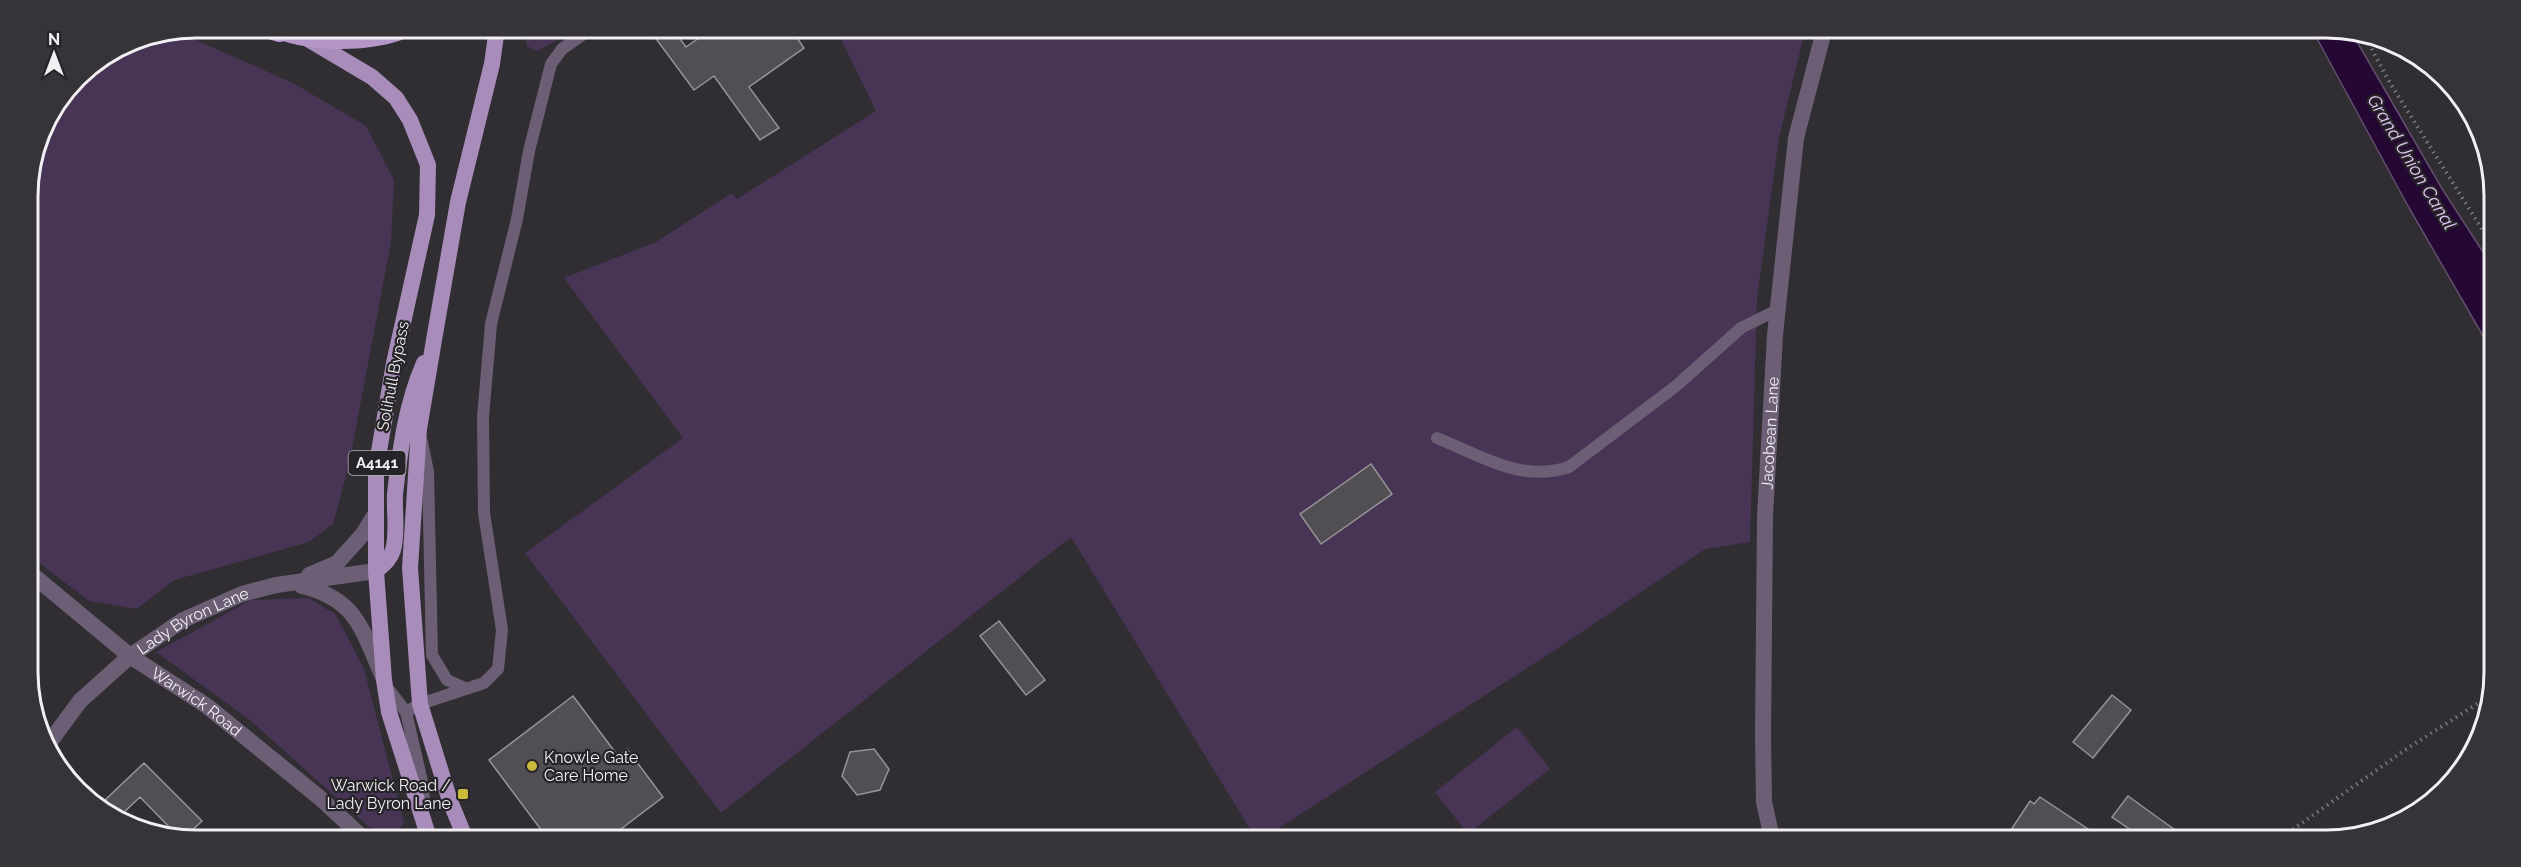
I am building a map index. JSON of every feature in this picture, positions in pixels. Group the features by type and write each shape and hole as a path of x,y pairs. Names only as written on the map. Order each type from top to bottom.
{"highway":[{"path":"304,38 367,40 374,38"}],"main road":[{"name":"Solihull Bypass","path":"434,340 458,202 492,64 496,38"},
{"name":"Solihull Bypass","path":"308,39 372,77 396,98 410,120 428,165 427,215 382,427 376,469 376,571 389,712 426,830"},
{"name":"A4141","path":"434,340 419,429 410,568 413,708 462,830"},
{"path":"376,571 389,559 394,547 395,497 412,390 434,340"}],"street":[{"name":"Jacobean Lane","path":"1770,829 1764,795 1765,516 1777,310 1796,138 1822,38"},
{"path":"289,584 337,563 363,534 376,513"},
{"name":"Lady Byron Lane","path":"53,738 80,701 130,656 183,620 242,594 289,584 376,571"},
{"name":"Warwick Road","path":"38,579 130,656 207,705 320,798 355,830"},
{"path":"289,584 323,591 339,600 358,621 385,683"}],"lane":[{"path":"413,708 484,683 498,669 502,630 484,513 483,417 491,324 517,219 529,151 550,64 562,49 578,38"},
{"path":"1437,438 1515,470 1553,472 1569,467 1676,386 1741,328 1777,310"},
{"path":"419,429 428,472 432,655 447,680 467,689"},
{"path":"385,683 413,708 427,830"}],"path":[{"path":"2368,44 2390,83 2484,232"},
{"path":"2293,829 2405,750 2480,702"}],"shaded area":[{"path":"192,38 293,83 366,126 394,180 391,242 349,464 333,524 309,542 174,580 137,609 89,601 38,562 38,186 43,155 54,126 70,99 91,77 108,64 145,46 175,39"},
{"path":"526,38 561,38 537,51 527,46"},
{"path":"840,38 1803,38 1779,138 1757,298 1750,542 1705,549 1552,652 1277,829 1250,830 1071,537 721,813 525,553 683,438 564,278 656,242 732,193 737,199 876,111"},
{"path":"309,598 336,615 364,669 404,823 398,830 369,827 250,720 156,652 251,600"},
{"path":"1517,727 1550,769 1474,829 1464,829 1435,792"}],"water":[{"name":"Grand Union Canal","path":"2317,38 2357,41 2441,187 2484,254 2484,338 2408,206"}],"building":[{"path":"655,38 679,38 686,47 699,38 797,38 804,48 749,87 779,128 760,140 714,76 694,90"},
{"path":"1371,464 1392,494 1321,544 1300,514"},
{"path":"999,621 1045,680 1026,695 980,636"},
{"path":"2112,695 2131,710 2093,758 2073,742"},
{"name":"Knowle Gate Care Home","path":"573,696 618,756 627,749 663,797 620,830 541,830 489,760"},
{"path":"874,749 889,769 880,790 857,795 842,776 850,752"},
{"path":"144,763 202,821 193,830 169,827 140,797 124,812 105,800"},
{"path":"2128,796 2174,829 2130,829 2112,817"},
{"path":"2040,797 2088,829 2011,829 2030,801 2034,804"}],"place":[{"name":"Knowle Gate Care Home","path":"532,766"},
{"name":"Warwick Road / Lady Byron Lane","path":"463,794"}]}
